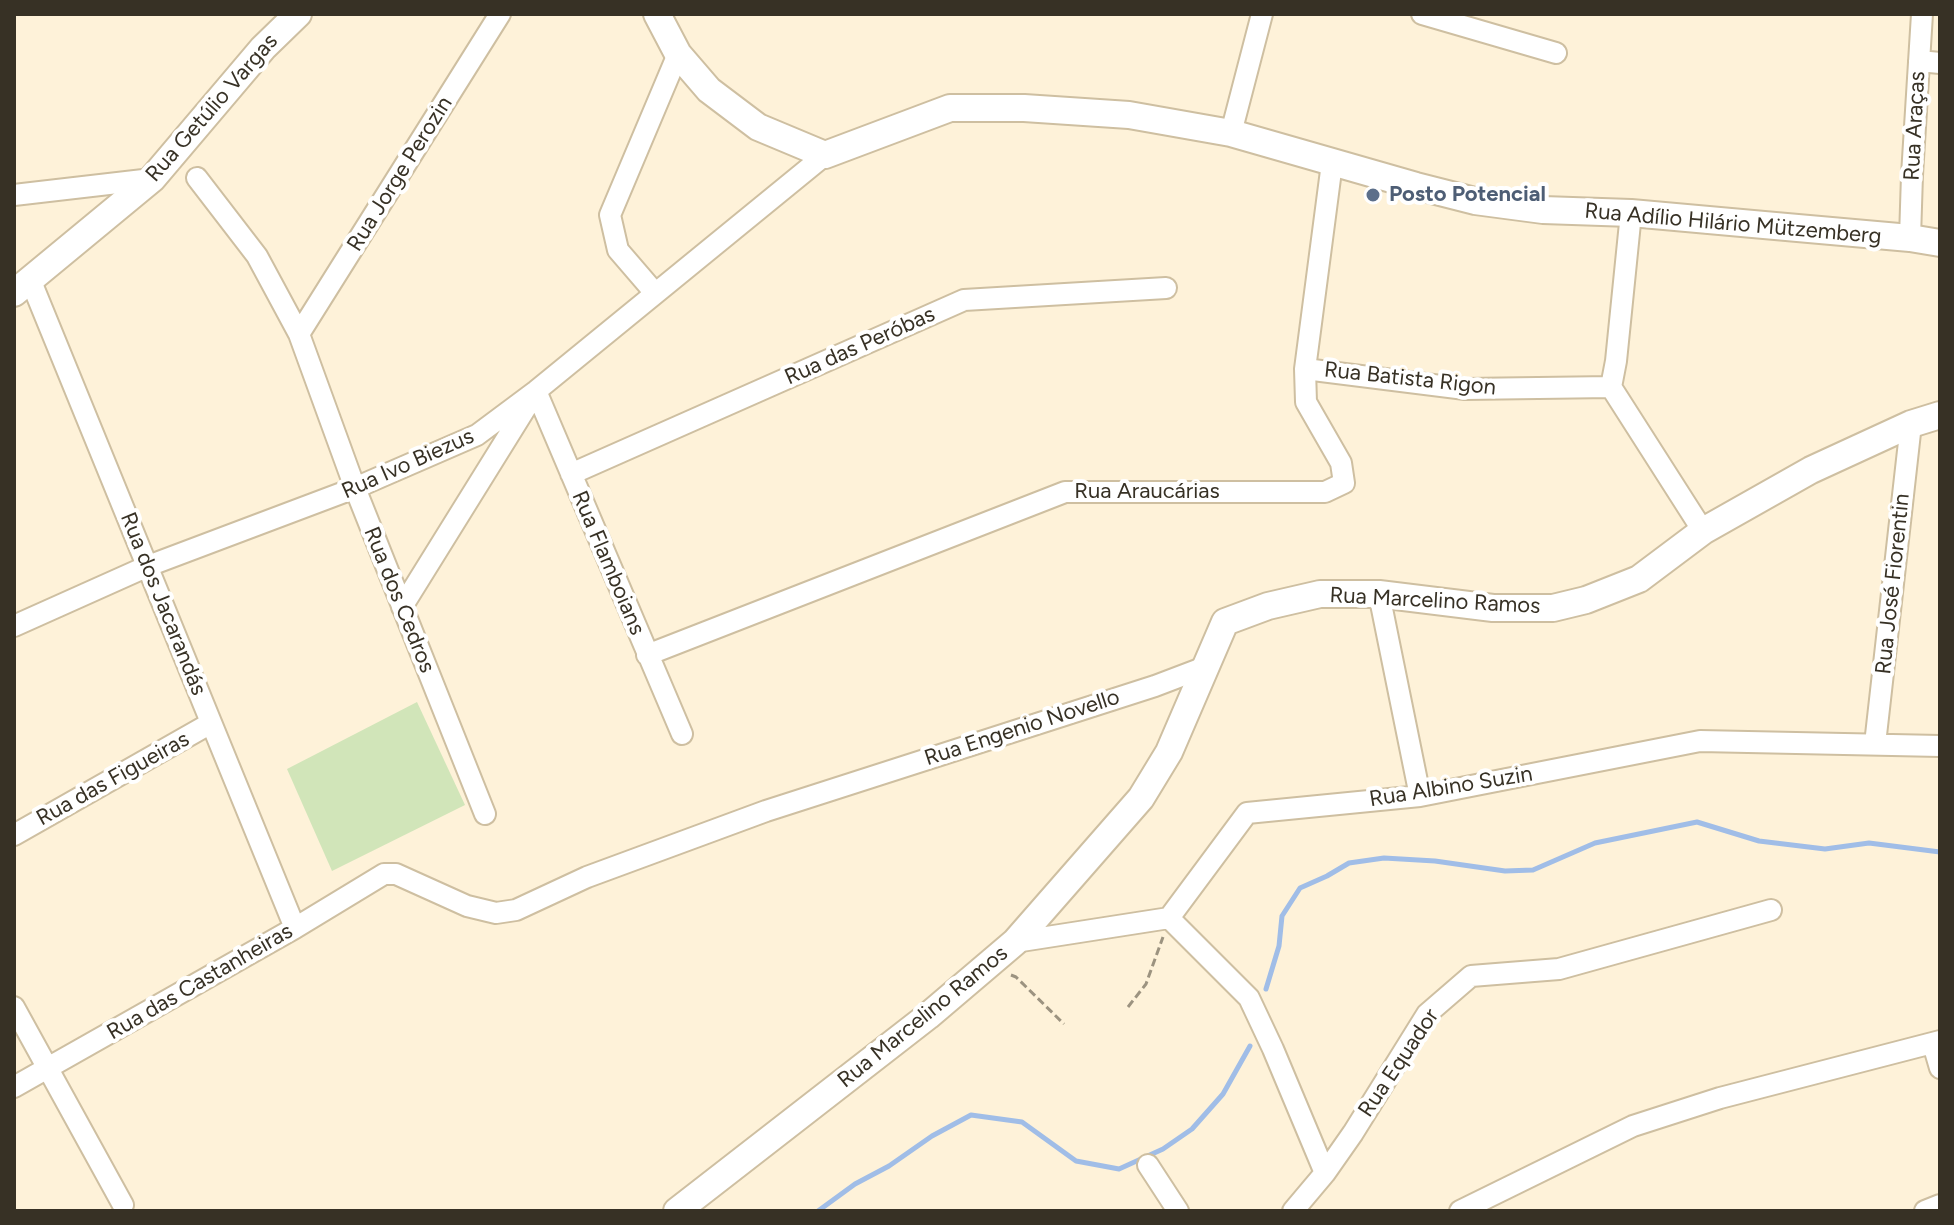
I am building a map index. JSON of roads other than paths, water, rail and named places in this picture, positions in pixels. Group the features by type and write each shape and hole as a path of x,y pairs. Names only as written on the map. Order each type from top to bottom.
{"main road":[{"name":"Rua Getúlio Vargas","path":"22,286 152,179 263,48 298,14"},
{"path":"657,14 678,54 709,90 758,127 825,155"},
{"name":"Rua Adílio Hilário Mützemberg","path":"825,155 950,108 1024,108 1129,115 1231,133 1475,201 1543,210 1631,213 1940,243"},
{"name":"Rua Marcelino Ramos","path":"677,1211 928,1016 1015,942 1141,798 1169,752 1225,622 1268,606 1320,594 1379,594 1493,608 1553,608 1586,600 1639,579 1703,531 1811,470 1911,424 1940,415"}],"street":[{"name":"Rua Jorge Perozin","path":"299,334 500,14"},
{"path":"1231,133 1262,14"},
{"path":"1422,14 1556,53"},
{"name":"Rua Araças","path":"1910,238 1922,14"},
{"path":"655,293 618,250 610,215 678,54"},
{"path":"1919,61 1940,63"},
{"name":"Rua Ivo Biezus","path":"14,626 148,566 355,488 477,435 536,391 825,155"},
{"name":"Rua Araucárias","path":"647,655 1065,492 1325,492 1344,483 1341,463 1306,402 1305,369 1332,163"},
{"name":"Rua dos Cedros","path":"197,178 257,256 299,334 355,488 485,814"},
{"path":"14,195 152,179"},
{"path":"1631,213 1611,387 1703,531"},
{"name":"Rua dos Jacarandás","path":"22,286 148,566 295,928"},
{"name":"Rua das Peróbas","path":"571,474 964,300 1166,288"},
{"name":"Rua Batista Rigon","path":"1305,369 1465,389 1611,387"},
{"path":"402,607 536,391"},
{"name":"Rua Flamboians","path":"536,391 682,734"},
{"name":"Rua José Fiorentin","path":"1875,744 1911,424"},
{"path":"1379,594 1420,796"},
{"name":"Rua Engenio Novello","path":"384,874 396,874 467,906 496,913 516,910 587,877 837,787 1205,667"},
{"name":"Rua das Figueiras","path":"14,835 211,723"},
{"name":"Rua Albino Suzin","path":"1169,918 1247,813 1420,796 1700,741 1940,746"},
{"name":"Rua das Castanheiras","path":"14,1087 384,874"},
{"name":"Rua Equador","path":"1293,1211 1353,1133 1427,1014 1471,976 1559,969 1771,910"},
{"path":"1015,942 1169,918 1249,998 1325,1173"},
{"path":"14,1007 123,1205"},
{"path":"1460,1211 1633,1126 1720,1098 1936,1042 1940,1068"},
{"path":"1148,1165 1178,1211"},
{"path":"1925,1211 1940,1205"}],"waterway":[{"path":"1266,989 1279,946 1282,916 1300,888 1349,863 1384,858 1435,861 1505,871 1533,870 1595,843 1697,822 1759,841 1825,849 1869,843 1940,852"},
{"path":"818,1211 855,1184 971,1115 1022,1122 1076,1161 1119,1169 1163,1149 1192,1129 1223,1094 1250,1046"}],"place":[{"name":"Posto Potencial","path":"1373,195"}]}
